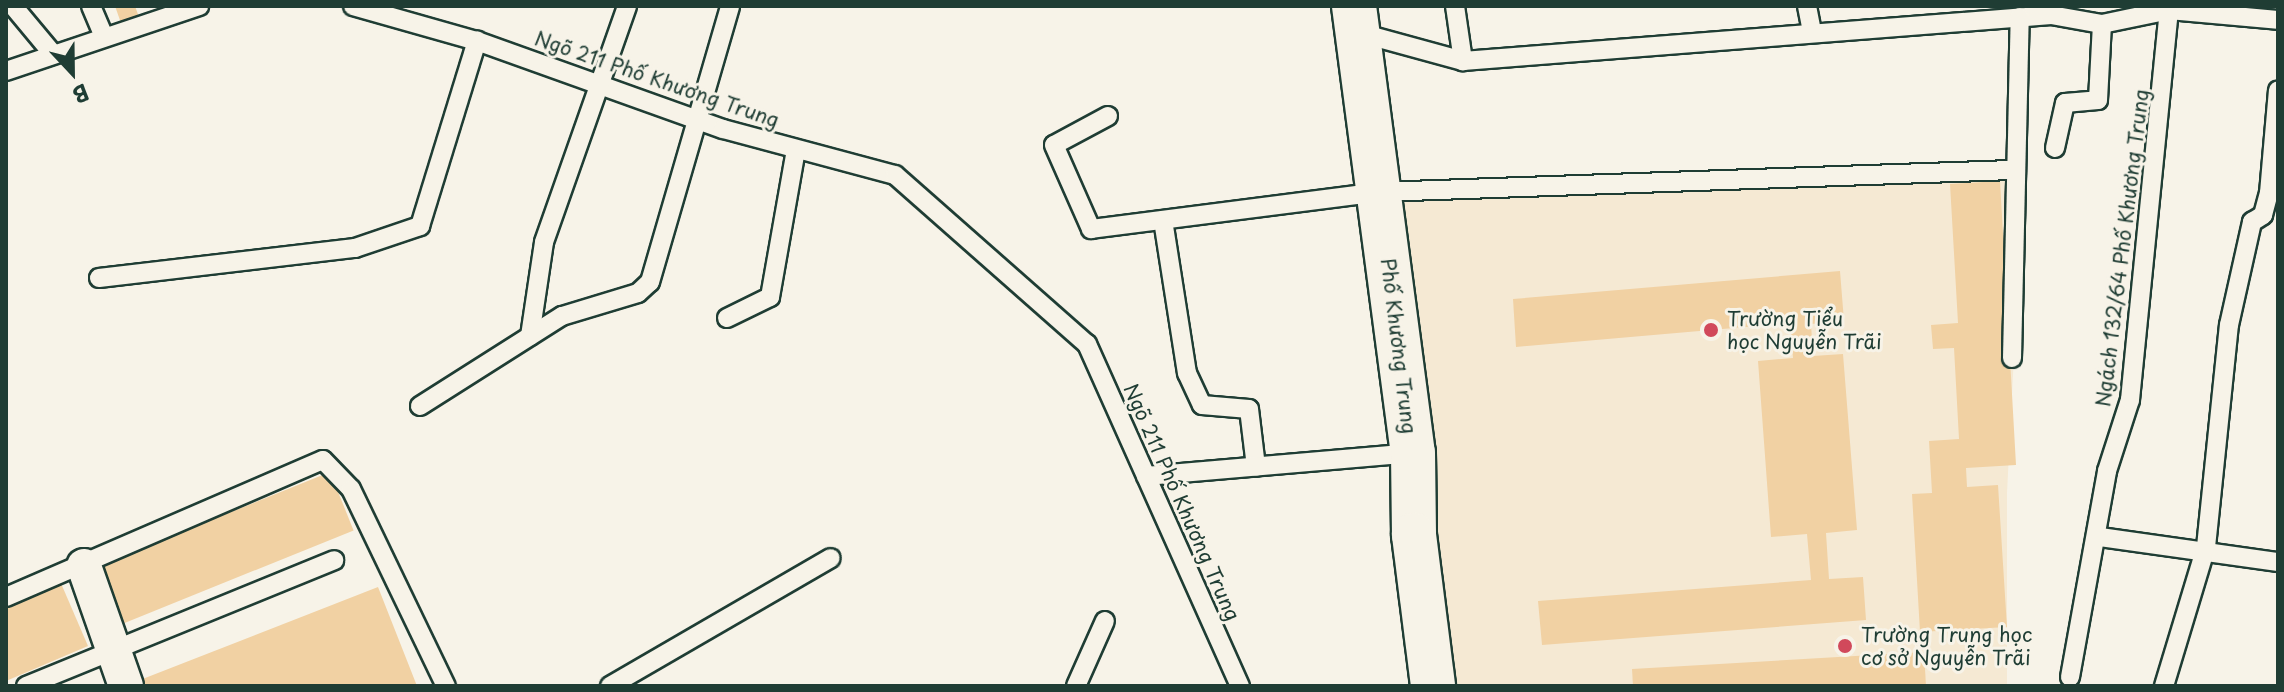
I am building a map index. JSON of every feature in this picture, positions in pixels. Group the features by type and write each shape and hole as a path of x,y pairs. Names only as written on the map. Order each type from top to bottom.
{"street":[{"name":"Phố Khương Trung","path":"1356,19 1413,453 1414,535 1433,686"},
{"path":"84,566 126,686"}],"lane":[{"path":"13,6 53,54"},
{"path":"91,6 103,34"},
{"path":"6,71 103,34 199,6"},
{"name":"Ngõ 211 Phố Khương Trung","path":"353,6 477,41 692,118 895,175 1087,344 1240,686"},
{"path":"530,336 544,242 627,6"},
{"path":"420,406 530,336 587,304 638,293 650,282 692,118 730,6"},
{"path":"1455,6 1463,61"},
{"path":"1807,6 1812,32"},
{"path":"1356,19 1463,61 1812,32 1941,14 2020,17 2050,11 2102,24 2169,10 2278,20"},
{"name":"Ngách 132/64 Phố Khương Trung","path":"2070,677 2100,537 2107,471 2130,400 2169,10"},
{"path":"2012,358 2012,170 2020,17"},
{"path":"2055,148 2065,103 2098,100 2102,24"},
{"path":"99,278 355,248 420,226 477,41"},
{"path":"2164,686 2206,547 2229,325 2252,222 2263,215 2269,193 2278,90"},
{"path":"1108,116 1054,145 1091,229 1379,192 2012,170"},
{"path":"727,318 770,297 796,149"},
{"path":"1163,220 1187,373 1202,405 1249,409 1256,467"},
{"path":"1146,476 1413,453"},
{"path":"6,597 84,566 323,460 351,489 446,686"},
{"path":"2100,537 2206,547 2278,562"},
{"path":"610,686 831,558"},
{"path":"26,686 334,560"},
{"path":"1076,686 1105,621"}],"shaded area":[{"name":"Trường Tiểu học Nguyễn Trãi","path":"2023,178 2007,493 2007,686 1447,686 1393,202"}],"building":[{"path":"115,6 135,6 140,20 122,26"},
{"path":"2000,181 2016,465 1966,468 1967,487 1998,485 2007,627 1920,632 1912,494 1932,493 1929,441 1959,439 1954,348 1933,349 1931,325 1958,323 1950,184"},
{"path":"1840,271 1844,321 1811,324 1813,356 1843,354 1857,530 1826,533 1829,579 1863,577 1866,620 1542,645 1538,601 1811,580 1807,534 1771,537 1758,361 1793,358 1790,323 1516,347 1513,299"},
{"path":"330,472 354,530 123,624 99,565"},
{"path":"60,581 88,646 6,681 6,604"},
{"path":"378,587 417,686 143,686 140,680"},
{"path":"1924,652 1926,686 1633,686 1632,669"}],"place":[{"name":"Trường Tiểu học Nguyễn Trãi","path":"1711,330"},
{"name":"Trường Trung học cơ sở Nguyễn Trãi","path":"1845,646"}]}
